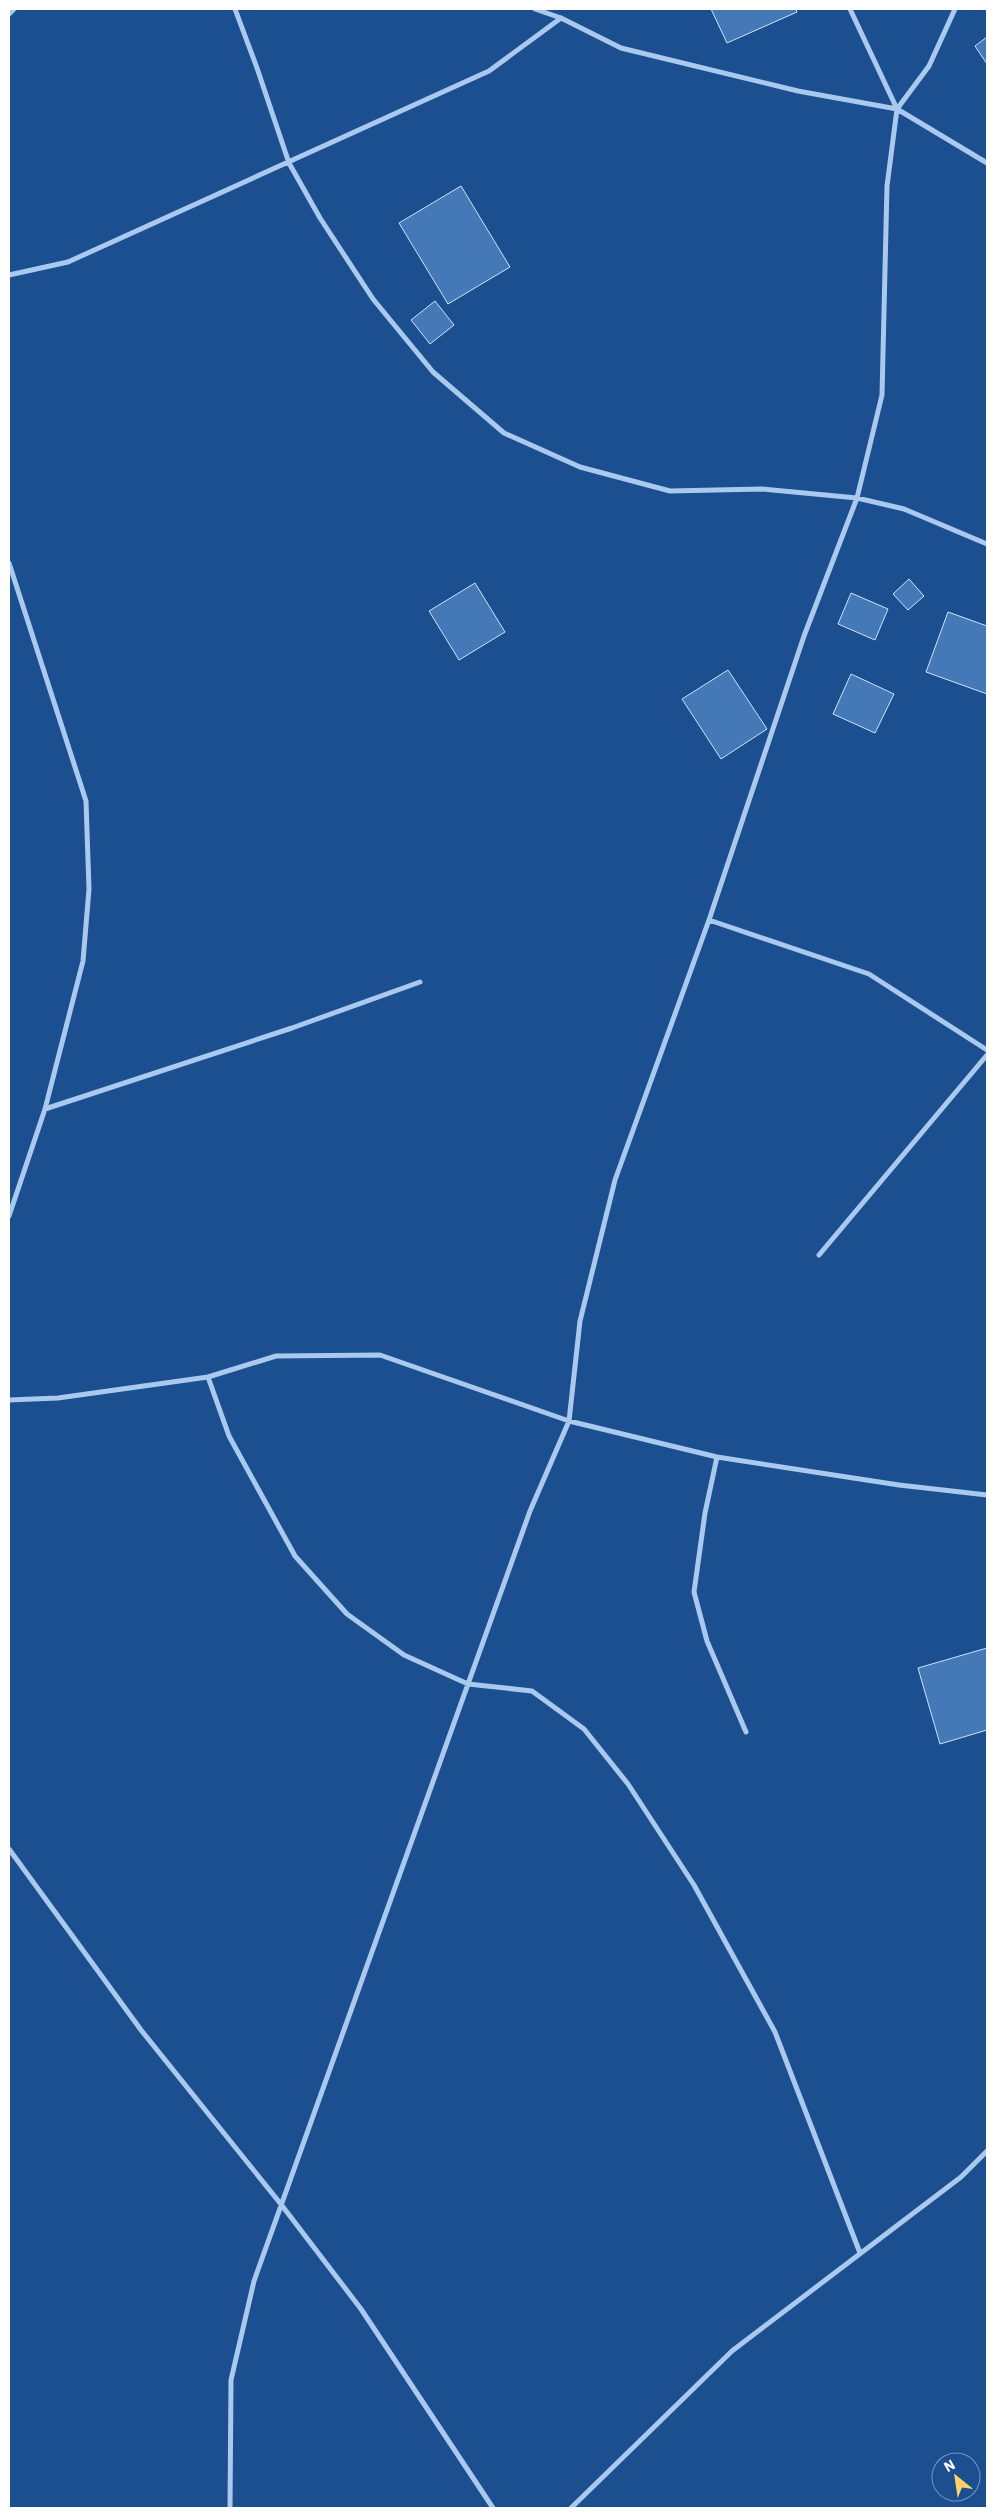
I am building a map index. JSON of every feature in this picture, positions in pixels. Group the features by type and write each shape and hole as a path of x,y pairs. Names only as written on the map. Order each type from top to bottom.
{"street":[{"path":"9,14 14,9"},
{"path":"235,9 258,68 289,163 320,218 373,299 432,372 504,433 580,467 670,491 762,490 857,498 904,509 987,544"},
{"path":"534,9 561,18 621,48 798,91 896,109 987,163"},
{"path":"850,9 896,109"},
{"path":"230,2508 232,2380 254,2281 280,2203 530,1511 569,1421 580,1321 615,1180 708,920 804,636 857,498 882,395 887,186 896,109 929,66 955,9"},
{"path":"9,275 68,262 489,71 561,18"},
{"path":"9,563 86,801 89,890 83,961 45,1109 9,1216"},
{"path":"708,920 869,974 987,1050"},
{"path":"45,1109 292,1028 420,982"},
{"path":"820,1255 987,1055"},
{"path":"9,1400 58,1398 208,1377 276,1356 380,1354 569,1421 717,1457 899,1485 987,1495"},
{"path":"208,1377 229,1436 295,1556 347,1614 404,1655 468,1684 532,1691 584,1729 628,1784 694,1885 775,2032 860,2253"},
{"path":"717,1457 705,1513 694,1592 707,1641 746,1732"},
{"path":"9,1849 141,2030 280,2203 361,2309 494,2508"},
{"path":"571,2508 732,2351 961,2177 987,2151"}],"building":[{"path":"711,9 796,9 797,12 727,43"},
{"path":"987,37 987,64 975,46"},
{"path":"461,186 510,267 448,304 399,223"},
{"path":"435,301 454,325 430,344 411,320"},
{"path":"909,579 924,596 908,610 893,594"},
{"path":"475,583 505,632 459,660 429,611"},
{"path":"851,593 888,609 875,640 838,624"},
{"path":"948,612 987,626 987,694 926,672"},
{"path":"728,670 767,729 721,759 682,699"},
{"path":"851,674 894,694 875,733 833,714"},
{"path":"987,1648 987,1730 940,1744 918,1668"}]}
